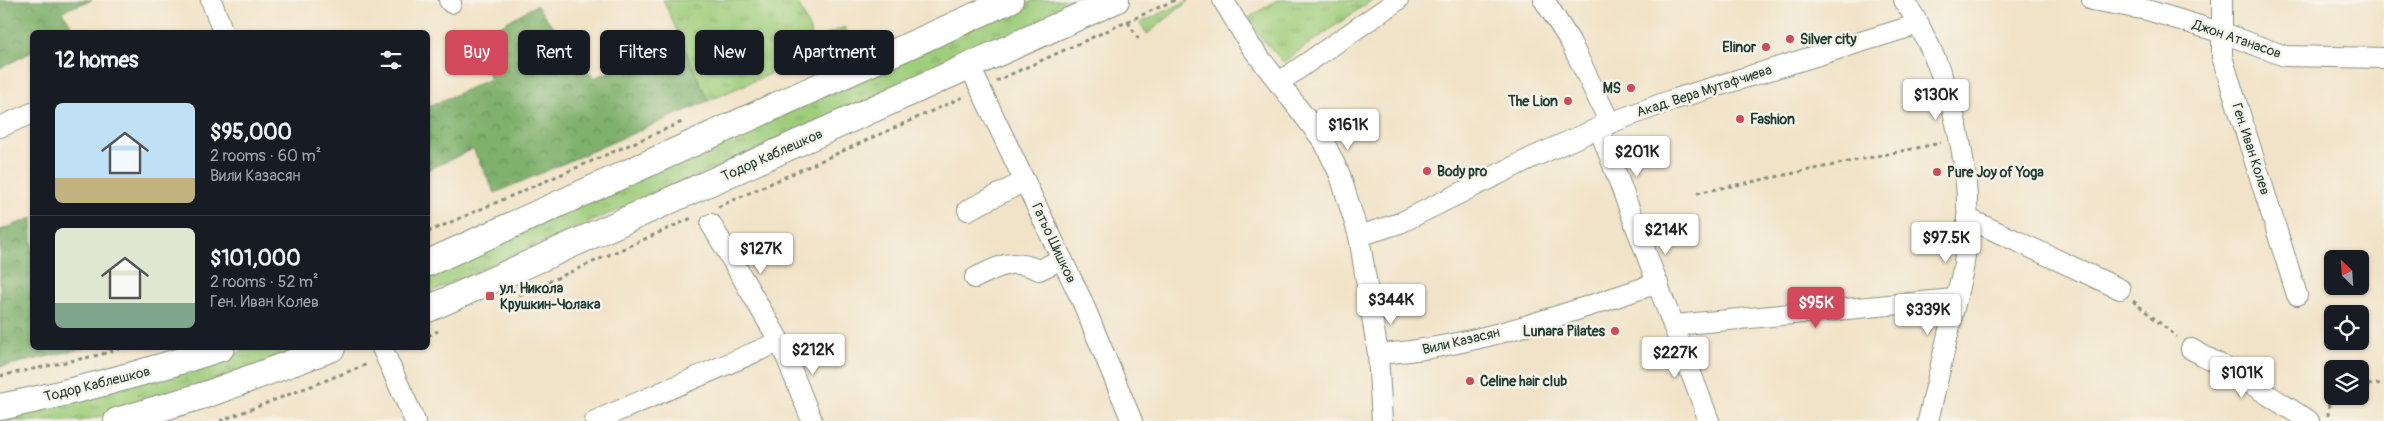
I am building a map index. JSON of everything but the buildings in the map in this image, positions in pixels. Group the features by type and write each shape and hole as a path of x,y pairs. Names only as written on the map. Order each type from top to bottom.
{"main road":[{"path":"430,262 1010,0"},
{"name":"Тодор Каблешков","path":"432,320 970,67 1122,11"},
{"name":"Тодор Каблешков","path":"0,407 156,370 215,350"},
{"path":"117,421 208,394 327,350"}],"street":[{"path":"211,0 219,30"},
{"path":"1223,0 1250,45 1324,142 1340,175 1359,236 1378,354 1382,421"},
{"path":"1278,83 1398,0"},
{"path":"1544,0 1570,41 1605,126 1658,283 1709,421"},
{"path":"1904,0 1919,24 1937,67 1960,140 1965,168 1966,248 1928,421"},
{"name":"Джон Атанасов","path":"2092,0 2147,10 2223,33 2285,56 2384,58"},
{"name":"Ген. Иван Колев","path":"2222,0 2222,57 2297,295"},
{"name":"Акад. Вера Мутафчиева","path":"1359,236 1400,224 1531,158 1672,100 1919,24"},
{"name":"Гатьо Шишков","path":"970,67 1082,301 1132,421"},
{"path":"0,127 30,114"},
{"path":"968,210 1024,181"},
{"path":"1967,218 2120,289"},
{"path":"711,224 782,344 812,421"},
{"path":"975,278 1004,264 1022,262 1039,270 1062,259"},
{"name":"Вили Казасян","path":"1378,354 1411,352 1527,326 1658,283"},
{"path":"1674,325 1954,299"},
{"path":"595,421 774,344 782,344"},
{"path":"2191,349 2221,364 2309,421"},
{"path":"383,350 415,421"}],"path":[{"path":"992,83 1122,11 1175,0"},
{"path":"1122,11 1139,40"},
{"path":"430,231 686,120"},
{"path":"1697,192 1960,140"},
{"path":"2120,289 2191,349"},
{"path":"0,376 115,350"},
{"path":"220,421 360,367"},
{"path":"2369,385 2384,383"},
{"path":"2328,421 2330,405"}],"green space":[{"path":"0,0 92,0 62,11 74,30 30,30 30,53 0,68"},
{"path":"663,0 797,0 810,30 774,30 774,72 708,101 696,75 764,75 764,30 695,30 695,72 685,49 685,30 676,30"},
{"path":"1035,0 1085,0 926,75 430,292 430,272 868,75 894,75 894,63"},
{"path":"1189,0 1147,34 1140,23"},
{"path":"1277,0 1372,0 1283,62 1260,36 1248,18"},
{"path":"536,5 556,30 518,30 518,75 590,75 590,73 594,78 601,75 685,75 685,50 708,101 495,193 473,149 430,169 430,106 490,79 488,75 508,75 508,30 493,30"},
{"path":"30,219 30,350 77,350 0,367 0,230"},
{"path":"246,350 300,350 130,409 80,421 0,421 0,416 208,364"}],"place":[{"name":"Silver city","path":"1790,39"},
{"name":"Elinor","path":"1766,47"},
{"name":"MS","path":"1631,88"},
{"name":"The Lion","path":"1568,101"},
{"name":"Fashion","path":"1740,119"},
{"name":"Body pro","path":"1427,171"},
{"name":"Pure Joy of Yoga","path":"1937,172"},
{"name":"ул. Никола Крушкин-Чолака","path":"490,296"},
{"name":"Lunara Pilates","path":"1615,331"},
{"name":"Celine hair club","path":"1470,381"}]}
